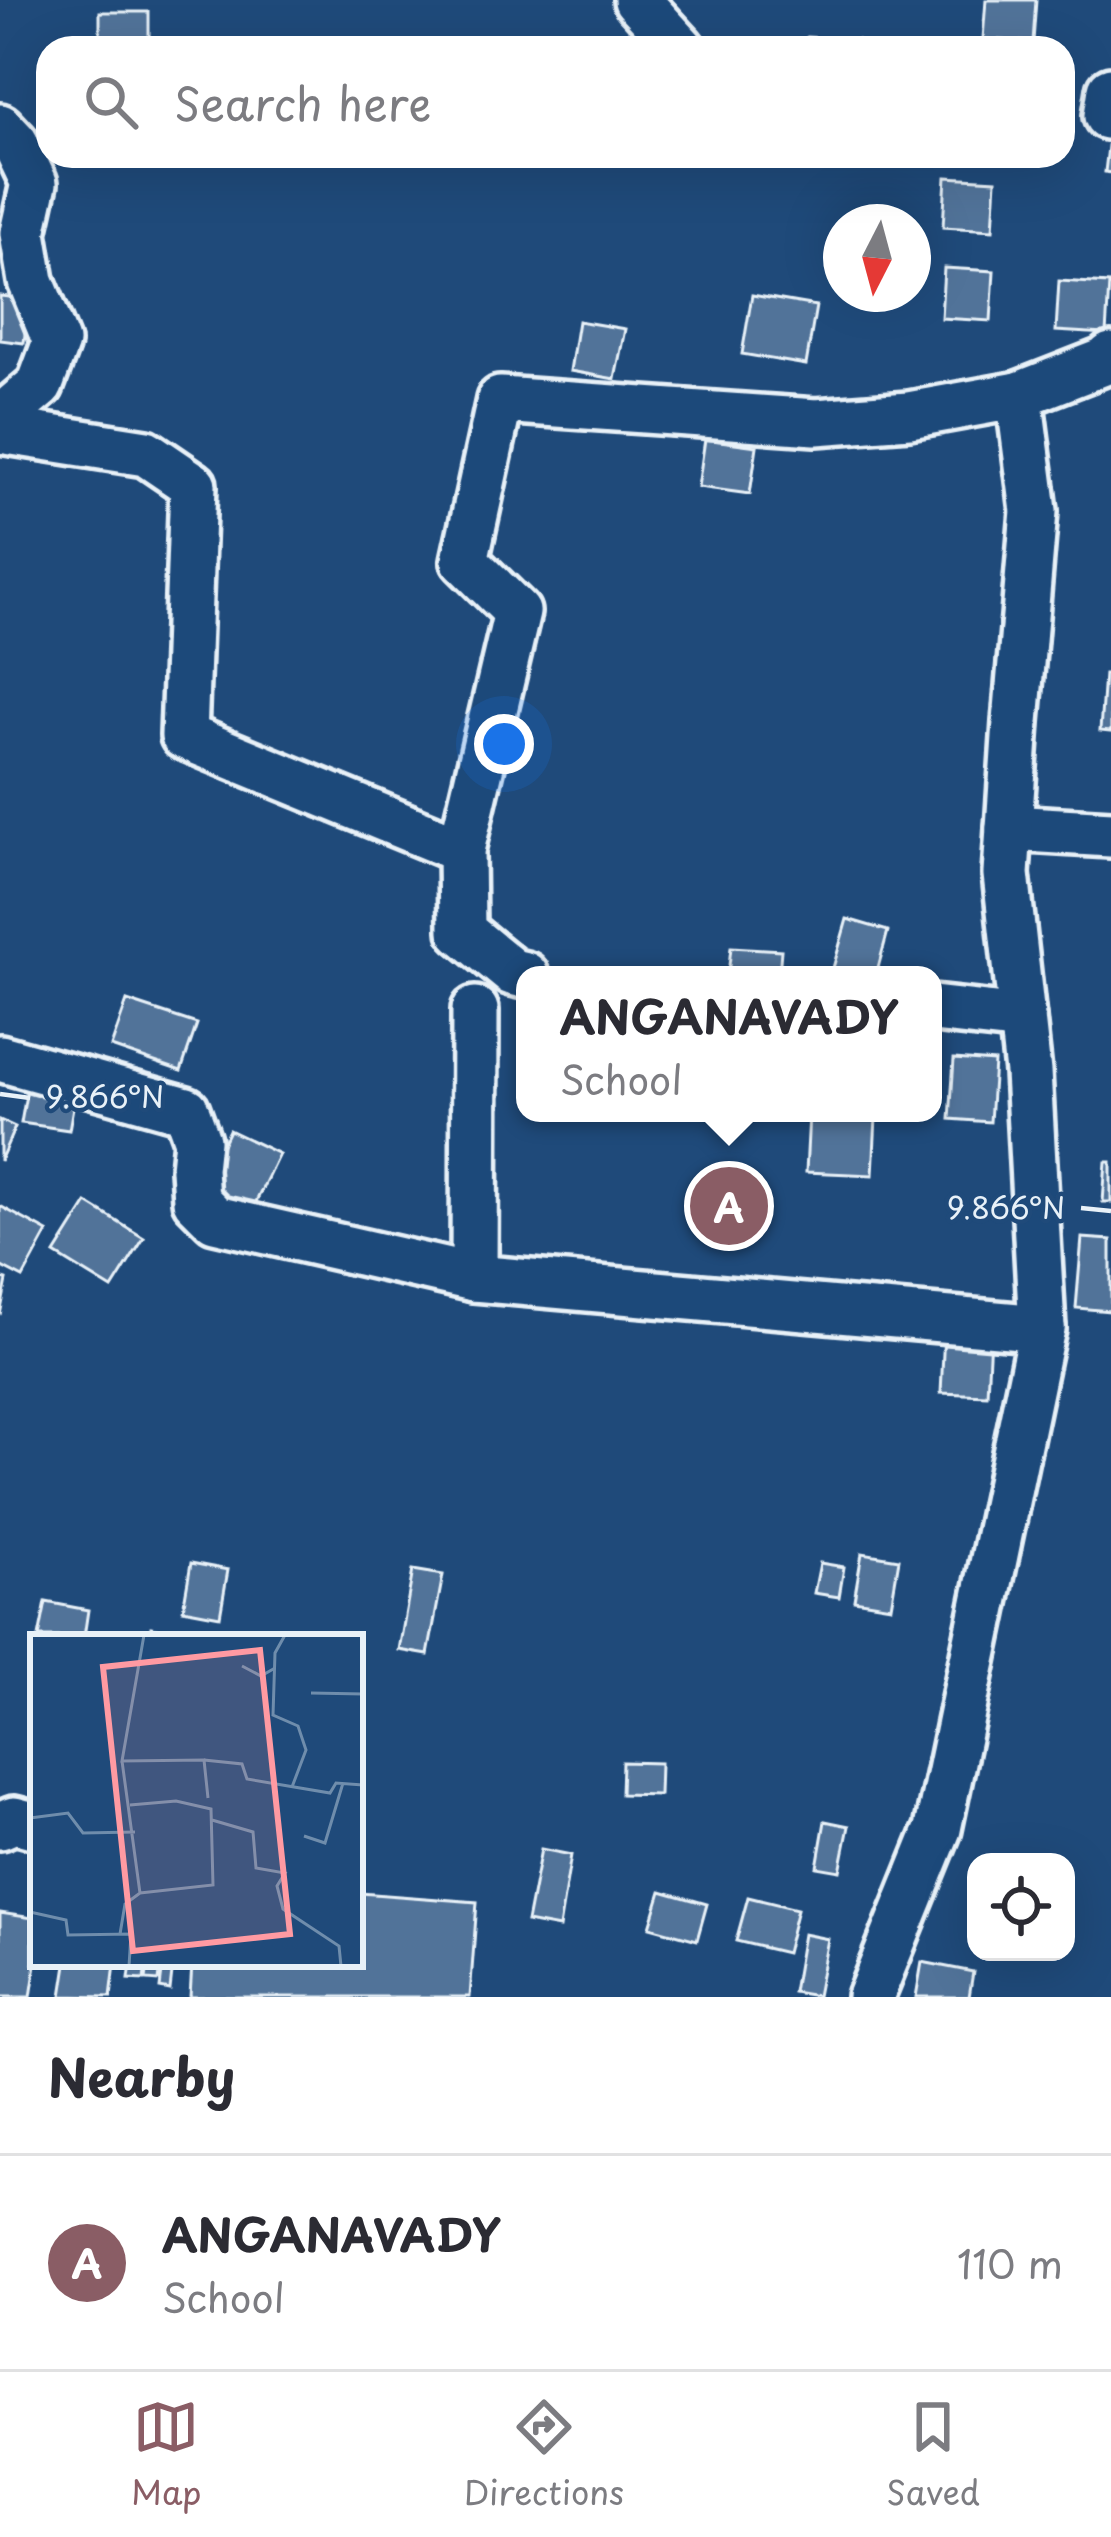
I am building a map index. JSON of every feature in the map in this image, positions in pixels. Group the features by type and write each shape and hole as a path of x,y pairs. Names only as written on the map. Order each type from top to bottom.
{"street":[{"path":"637,0 670,36"},
{"path":"1111,90 1106,116 1111,116"},
{"path":"0,127 15,143 34,183 23,233 31,281 56,343 40,385 0,419"},
{"path":"516,973 462,931 461,850 517,613 465,561 500,400 816,422 909,415 1019,395 1111,356"},
{"path":"870,1997 938,1829 1042,1328 1028,1072 1006,874 1034,511 1019,395"},
{"path":"0,430 146,453 193,484 184,736 461,850"},
{"path":"1009,828 1111,834"},
{"path":"474,1278 475,1010"},
{"path":"942,1010 1022,1019"},
{"path":"0,1058 186,1110 197,1139 196,1200 215,1219 474,1278 1042,1328"},
{"path":"0,1826 14,1820 30,1824"}],"building":[{"path":"986,0 1036,0 1033,36 983,36"},
{"path":"100,12 149,12 149,36 100,36"},
{"path":"1111,138 1111,173 1105,172"},
{"path":"946,177 996,180 993,230 943,227"},
{"path":"944,268 994,271 991,321 941,318"},
{"path":"1059,281 1109,284 1106,334 1056,331"},
{"path":"752,295 816,306 806,365 742,354"},
{"path":"0,296 29,299 24,343 0,340"},
{"path":"578,321 625,329 615,379 570,371"},
{"path":"705,439 757,446 750,494 698,487"},
{"path":"1104,674 1111,674 1111,732 1100,731"},
{"path":"847,919 888,931 878,966 834,966"},
{"path":"731,947 781,950 780,966 729,966"},
{"path":"127,1001 197,1024 181,1071 111,1047"},
{"path":"954,1059 994,1062 990,1122 950,1119"},
{"path":"28,1083 76,1090 69,1130 21,1123"},
{"path":"0,1120 15,1127 0,1161"},
{"path":"809,1122 876,1122 873,1175 806,1172"},
{"path":"229,1130 279,1154 253,1208 203,1184"},
{"path":"1106,1162 1111,1162 1111,1202 1103,1202"},
{"path":"87,1203 144,1238 112,1289 55,1254"},
{"path":"0,1206 48,1232 23,1278 0,1266"},
{"path":"1082,1238 1111,1240 1111,1311 1076,1308"},
{"path":"0,1278 7,1280 0,1315"},
{"path":"944,1333 990,1335 987,1395 941,1393"},
{"path":"862,1553 899,1559 891,1606 854,1600"},
{"path":"191,1563 228,1570 220,1616 183,1609"},
{"path":"820,1563 844,1567 839,1597 814,1593"},
{"path":"413,1570 443,1575 428,1655 399,1650"},
{"path":"46,1602 88,1610 84,1634 40,1634"},
{"path":"151,1627 188,1634 150,1634"},
{"path":"622,1762 660,1763 659,1795 621,1794"},
{"path":"825,1821 849,1826 840,1871 817,1867"},
{"path":"541,1849 571,1855 559,1928 527,1922"},
{"path":"661,1891 707,1904 697,1940 650,1927"},
{"path":"363,1893 477,1902 470,1997 190,1997 192,1967 363,1967"},
{"path":"748,1897 797,1909 786,1953 736,1941"},
{"path":"0,1913 30,1918 30,1967 36,1967 31,1997 0,1997"},
{"path":"803,1934 828,1939 817,1996 793,1992"},
{"path":"922,1962 973,1972 969,1997 916,1997"},
{"path":"67,1967 115,1967 111,1997 62,1996"},
{"path":"131,1967 146,1967 144,1980 129,1979"},
{"path":"148,1967 161,1967 159,1981 146,1980"},
{"path":"163,1967 173,1967 170,1990 160,1988"}],"place":[{"name":"ANGANAVADY","path":"729,1206"}]}
